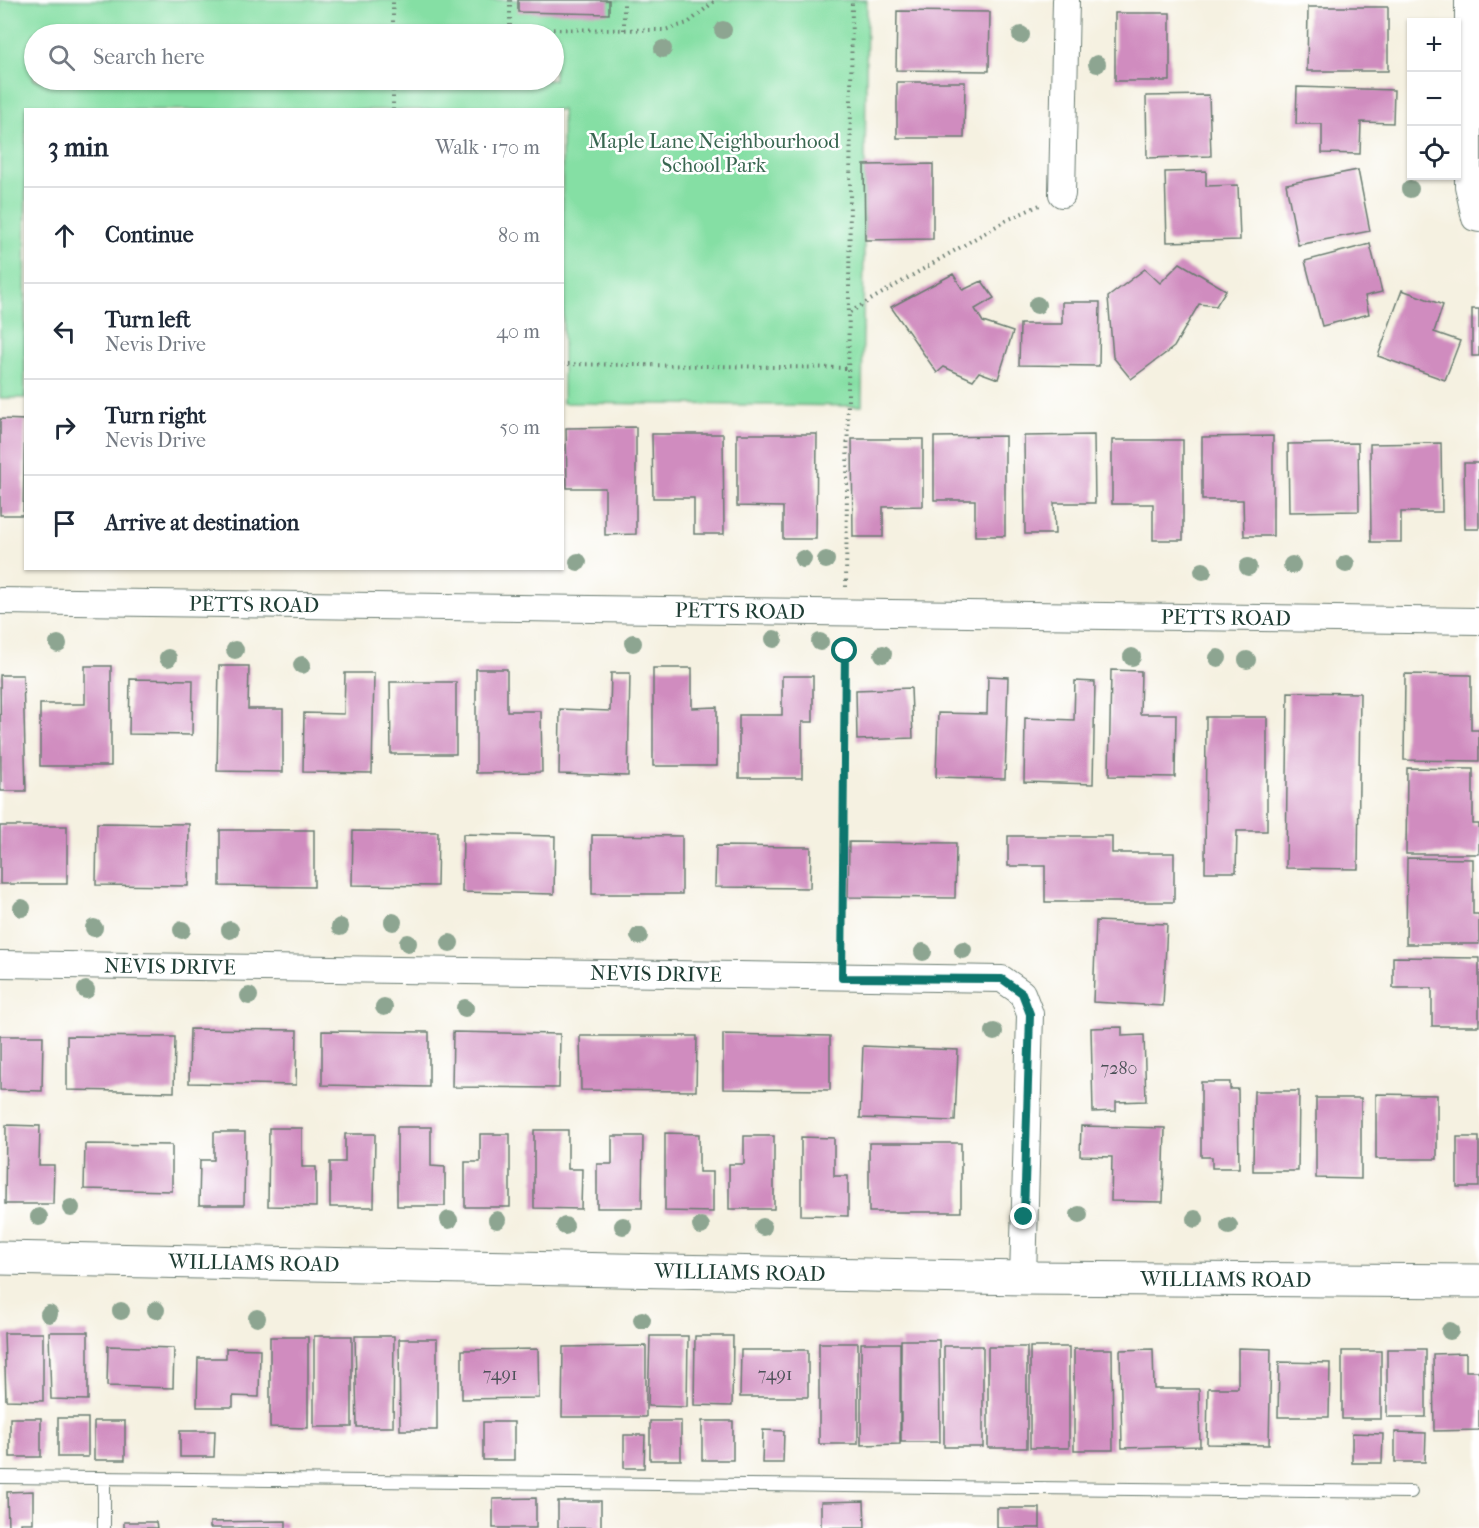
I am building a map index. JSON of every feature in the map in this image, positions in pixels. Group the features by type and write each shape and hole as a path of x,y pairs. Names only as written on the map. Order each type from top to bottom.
{"street":[{"path":"1062,194 1066,0"},
{"path":"1468,0 1468,186 1475,218 1479,219"},
{"name":"PETTS ROAD","path":"0,601 833,615 1479,621"},
{"name":"NEVIS DRIVE","path":"0,964 1002,979 1022,993 1030,1014 1023,1278"},
{"name":"WILLIAMS ROAD","path":"0,1258 1023,1278 1479,1281"}],"lane":[{"path":"0,1477 104,1480 1412,1492"},
{"path":"104,1480 104,1528"}],"path":[{"path":"393,0 393,24"},
{"path":"510,0 510,24"},
{"path":"624,0 624,30"},
{"path":"564,29 665,30 677,27 698,16 716,0"},
{"path":"846,595 850,312 847,301 852,0"},
{"path":"393,90 393,108"},
{"path":"850,312 1005,222 1062,194"},
{"path":"564,364 849,368"},
{"path":"842,978 845,635"}],"green space":[{"name":"Maple Lane Neighbourhood School Park","path":"0,0 867,0 862,406 564,403 564,108 24,108 24,398 0,398"}],"building":[{"path":"518,0 609,0 609,14 518,12"},
{"path":"1308,7 1388,7 1388,71 1307,71"},
{"path":"897,11 990,12 989,71 896,70"},
{"path":"1115,13 1170,13 1170,81 1115,81"},
{"path":"897,82 965,82 964,138 897,138"},
{"path":"1297,87 1394,90 1393,123 1361,122 1360,154 1322,153 1322,124 1296,124"},
{"path":"1209,95 1211,156 1147,158 1146,96"},
{"path":"933,164 933,239 865,240 864,165"},
{"path":"1358,170 1370,231 1298,245 1286,184"},
{"path":"1206,171 1206,186 1238,185 1240,240 1167,242 1165,172"},
{"path":"1370,244 1382,292 1365,296 1369,314 1322,326 1305,261"},
{"path":"1180,263 1226,290 1216,306 1199,304 1174,347 1131,379 1113,357 1108,297 1145,269 1160,283"},
{"path":"953,274 963,290 982,281 994,298 975,309 983,322 1013,332 998,379 979,372 973,380 944,367 937,373 891,307"},
{"path":"1402,290 1443,305 1434,332 1460,341 1445,380 1378,356"},
{"path":"1062,302 1100,302 1099,366 1019,365 1020,324 1062,324"},
{"path":"1472,309 1479,309 1479,356 1472,356"},
{"path":"0,419 24,420 23,515 0,515"},
{"path":"636,427 636,534 605,535 605,488 567,488 566,428"},
{"path":"652,434 723,434 724,534 694,534 694,498 653,498"},
{"path":"737,434 817,434 816,539 783,539 783,507 737,506"},
{"path":"1094,435 1095,503 1054,503 1055,534 1025,534 1024,436"},
{"path":"1005,436 1005,536 975,536 975,500 934,500 934,437"},
{"path":"1273,436 1273,536 1244,536 1243,500 1202,500 1202,437"},
{"path":"852,439 923,439 923,506 883,507 883,537 853,537"},
{"path":"1112,440 1183,440 1183,540 1153,540 1153,504 1112,504"},
{"path":"1358,443 1359,511 1289,512 1288,444"},
{"path":"1441,443 1442,512 1401,512 1401,542 1371,542 1370,444"},
{"path":"1464,463 1479,463 1479,529 1465,529"},
{"path":"85,666 111,666 111,766 40,766 40,704 85,704"},
{"path":"219,666 249,666 248,709 283,709 283,772 217,771"},
{"path":"653,668 692,668 692,708 717,707 717,766 653,766"},
{"path":"476,669 507,669 507,711 541,711 542,772 476,773"},
{"path":"1111,670 1141,671 1140,714 1176,714 1175,777 1109,776"},
{"path":"345,673 374,673 372,773 303,772 304,713 344,714"},
{"path":"611,673 630,673 628,776 559,774 560,709 610,711"},
{"path":"1405,674 1471,675 1471,730 1479,730 1479,761 1404,760"},
{"path":"0,675 23,675 26,791 1,791"},
{"path":"782,676 813,676 813,722 802,722 802,778 739,778 739,715 782,715"},
{"path":"988,676 1008,677 1005,779 936,777 938,713 987,714"},
{"path":"130,679 193,680 192,735 129,734"},
{"path":"1075,681 1095,682 1093,784 1024,782 1025,718 1074,720"},
{"path":"390,682 456,682 456,754 391,754"},
{"path":"911,688 913,738 857,740 856,690"},
{"path":"1288,692 1360,693 1358,869 1286,868"},
{"path":"1206,717 1267,717 1267,831 1237,831 1236,872 1205,872"},
{"path":"1407,768 1473,769 1473,824 1479,824 1479,854 1406,854"},
{"path":"97,823 189,824 188,886 96,885"},
{"path":"0,826 67,826 67,884 0,884"},
{"path":"220,830 314,830 314,887 220,886"},
{"path":"353,831 438,832 437,886 352,885"},
{"path":"463,834 555,836 554,894 462,892"},
{"path":"592,835 682,836 682,894 592,894"},
{"path":"1008,836 1112,836 1112,853 1174,853 1174,902 1045,902 1045,866 1008,866"},
{"path":"849,842 956,843 955,898 848,897"},
{"path":"716,846 811,847 810,888 715,887"},
{"path":"1407,858 1473,859 1473,914 1479,914 1479,944 1406,944"},
{"path":"1096,921 1167,924 1163,1006 1093,1002"},
{"path":"1393,957 1479,958 1479,1026 1432,1026 1432,988 1393,988"},
{"path":"1122,1027 1122,1036 1144,1035 1146,1101 1116,1102 1116,1111 1093,1112 1091,1028"},
{"path":"190,1029 297,1030 296,1085 189,1083"},
{"path":"322,1031 429,1032 429,1087 322,1085"},
{"path":"453,1032 560,1034 559,1088 452,1087"},
{"path":"723,1034 830,1036 830,1090 723,1089"},
{"path":"0,1036 43,1036 42,1091 0,1090"},
{"path":"67,1036 175,1037 174,1092 67,1090"},
{"path":"580,1036 697,1036 696,1091 581,1090"},
{"path":"863,1046 958,1050 955,1121 860,1118"},
{"path":"1201,1082 1230,1082 1230,1089 1238,1089 1239,1168 1212,1168 1212,1157 1201,1157"},
{"path":"1254,1091 1299,1091 1298,1171 1253,1171"},
{"path":"1376,1094 1437,1095 1437,1159 1376,1159"},
{"path":"1316,1098 1361,1098 1361,1179 1316,1178"},
{"path":"6,1125 40,1126 39,1165 54,1165 53,1204 5,1204"},
{"path":"1081,1126 1165,1128 1163,1202 1111,1201 1112,1157 1080,1156"},
{"path":"397,1127 431,1127 431,1166 445,1167 445,1206 397,1206"},
{"path":"269,1128 302,1128 302,1167 316,1167 316,1207 268,1206"},
{"path":"534,1130 568,1130 568,1169 582,1169 581,1209 534,1208"},
{"path":"214,1132 245,1132 244,1205 199,1205 200,1160 214,1160"},
{"path":"665,1133 699,1134 699,1172 713,1172 713,1212 665,1211"},
{"path":"345,1134 375,1134 374,1207 330,1207 330,1162 345,1162"},
{"path":"480,1134 510,1134 510,1207 465,1207 465,1162 480,1162"},
{"path":"612,1136 643,1136 642,1208 597,1208 597,1164 612,1164"},
{"path":"744,1136 774,1136 774,1209 729,1209 729,1164 744,1164"},
{"path":"801,1137 834,1138 834,1176 848,1176 848,1216 801,1215"},
{"path":"1457,1137 1479,1137 1479,1187 1457,1187"},
{"path":"869,1143 961,1143 961,1212 869,1212"},
{"path":"85,1144 172,1145 172,1191 84,1189"},
{"path":"49,1332 88,1332 88,1400 51,1399"},
{"path":"4,1333 43,1333 43,1401 6,1400"},
{"path":"314,1336 352,1336 352,1427 314,1427"},
{"path":"355,1336 394,1336 393,1427 357,1427"},
{"path":"650,1336 688,1336 687,1407 648,1406"},
{"path":"695,1336 733,1336 732,1406 694,1405"},
{"path":"270,1337 308,1337 308,1428 270,1427"},
{"path":"399,1339 437,1339 437,1430 400,1430"},
{"path":"901,1340 939,1340 940,1442 901,1442"},
{"path":"819,1343 858,1343 858,1444 819,1444"},
{"path":"861,1343 900,1343 900,1444 861,1445"},
{"path":"108,1346 174,1348 173,1388 107,1386"},
{"path":"646,1346 646,1417 562,1417 563,1347"},
{"path":"944,1346 983,1346 983,1447 944,1447"},
{"path":"988,1347 1027,1347 1027,1448 988,1448"},
{"path":"1030,1347 1069,1347 1069,1448 1030,1448"},
{"path":"226,1348 260,1349 259,1397 233,1396 233,1407 197,1407 198,1358 226,1358"},
{"path":"1238,1348 1271,1349 1269,1445 1207,1444 1208,1388 1238,1388"},
{"path":"538,1349 539,1398 462,1399 462,1350"},
{"path":"1074,1349 1112,1349 1113,1450 1074,1450"},
{"path":"1153,1349 1154,1389 1199,1389 1200,1446 1122,1448 1120,1350"},
{"path":"1387,1349 1426,1349 1426,1417 1387,1417"},
{"path":"741,1350 808,1350 808,1397 740,1397"},
{"path":"1342,1351 1381,1351 1381,1419 1342,1419"},
{"path":"1466,1353 1466,1371 1479,1371 1479,1430 1434,1431 1433,1354"},
{"path":"1279,1362 1330,1363 1329,1417 1278,1417"},
{"path":"10,1418 41,1418 41,1457 10,1457"},
{"path":"58,1418 88,1418 88,1457 58,1457"},
{"path":"94,1421 125,1421 125,1460 94,1460"},
{"path":"650,1421 681,1421 681,1460 650,1460"},
{"path":"702,1421 733,1421 733,1460 702,1460"},
{"path":"483,1422 514,1422 514,1460 483,1460"},
{"path":"763,1430 784,1431 783,1463 762,1463"},
{"path":"180,1431 215,1431 214,1457 180,1457"},
{"path":"1395,1432 1426,1433 1425,1462 1395,1462"},
{"path":"1352,1433 1383,1434 1382,1463 1352,1463"},
{"path":"624,1435 645,1435 644,1468 624,1468"},
{"path":"33,1491 33,1523 21,1523 21,1528 8,1528 7,1492"},
{"path":"536,1498 536,1528 493,1528 493,1499"},
{"path":"558,1501 601,1501 601,1528 558,1528"},
{"path":"864,1501 865,1528 821,1528 821,1502"},
{"path":"997,1508 1040,1508 1040,1528 997,1528"},
{"path":"286,1521 286,1528 210,1528 210,1522"},
{"path":"124,1522 156,1522 157,1528 124,1528"}],"route":[{"path":"845,651 842,978 1002,979 1022,993 1030,1014 1024,1217"}]}
